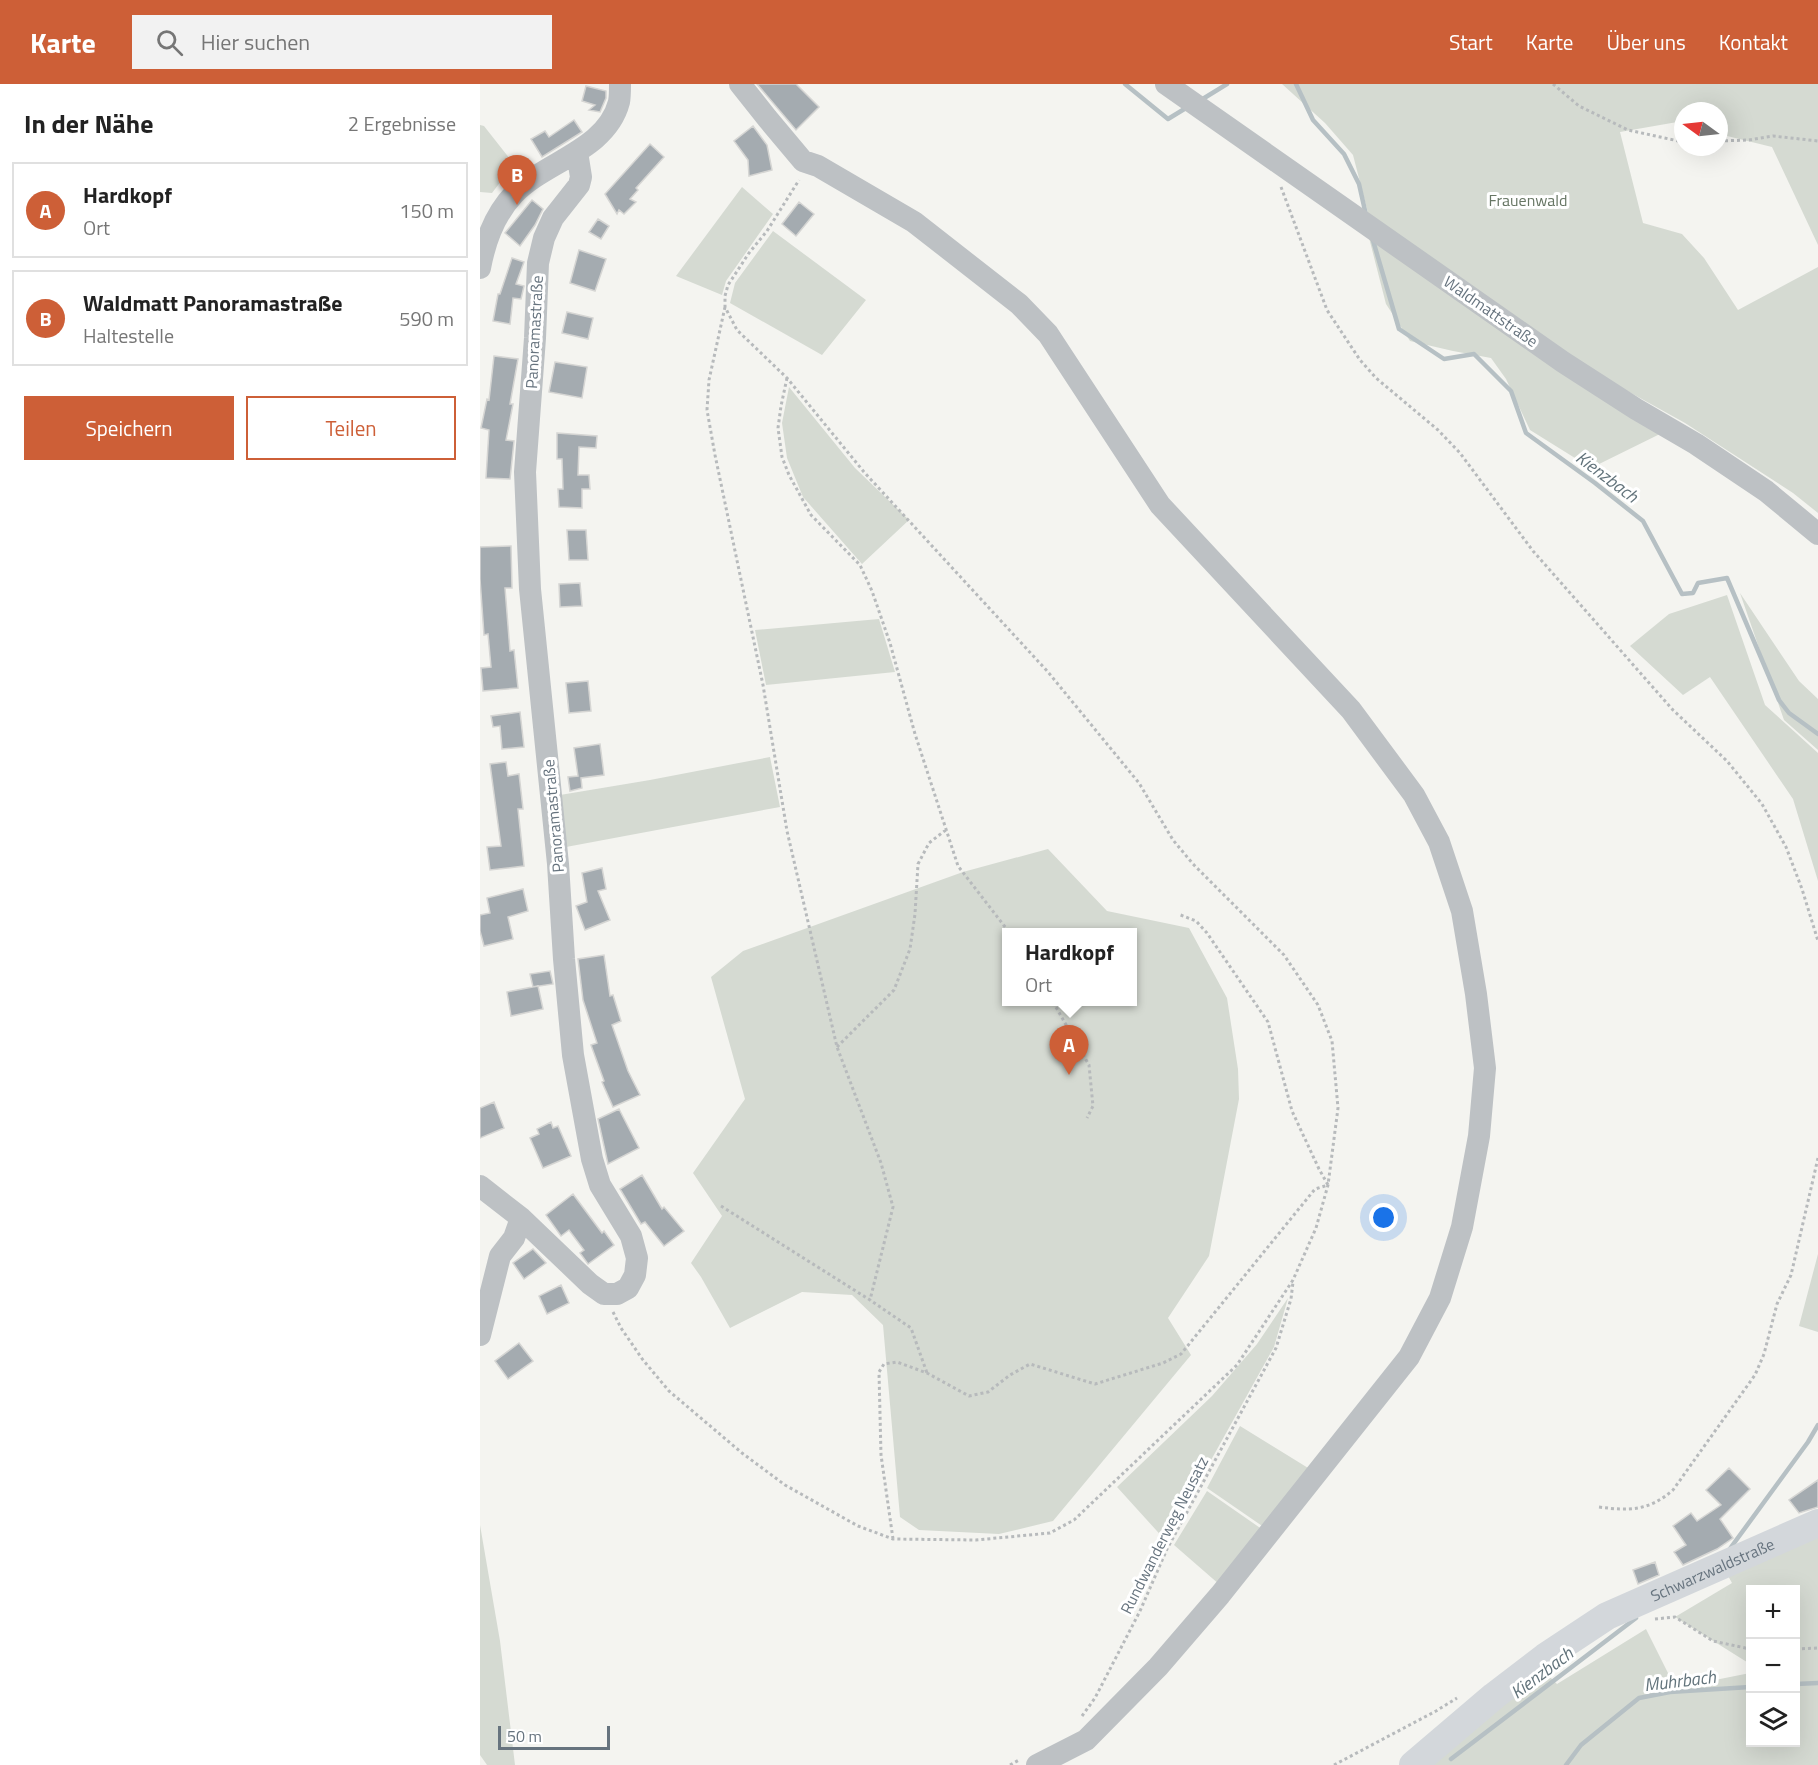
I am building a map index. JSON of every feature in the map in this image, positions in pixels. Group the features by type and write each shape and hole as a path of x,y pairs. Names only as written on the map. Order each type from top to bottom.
{"main road":[{"name":"Schwarzwaldstraße","path":"1413,1765 1545,1657 1607,1616 1818,1523"}],"street":[{"path":"480,268 488,237 495,220 507,202 527,182 577,152 597,137 611,119 619,102 620,84"},
{"path":"740,84 803,161 818,166 914,222 1019,304 1048,334 1161,505 1351,710 1414,795 1439,842 1462,911 1476,994 1485,1068 1479,1136 1459,1237 1440,1298 1410,1357 1220,1595 1158,1667 1086,1740 1028,1763"},
{"name":"Waldmattstraße","path":"1166,84 1563,362 1696,444 1766,491 1818,534"},
{"name":"Panoramastraße","path":"480,1186 521,1218 590,1284 604,1294 617,1294 628,1288 635,1275 637,1258 631,1236 600,1185 592,1159 573,1055 558,864 530,588 525,484 538,263 544,238 553,218 579,185 581,177 577,152"},
{"path":"480,1335 500,1256 514,1238 521,1218"}],"path":[{"path":"1553,84 1579,106 1628,130 1674,140"},
{"path":"1728,141 1773,136 1818,141"},
{"path":"1270,157 1327,310 1360,360 1376,378 1431,424 1460,453 1533,551 1673,710 1727,761 1762,804 1786,847 1818,941"},
{"path":"803,161 802,174 728,285 709,380 707,410 763,685 787,831 837,1047 881,1164 894,1207 870,1300"},
{"path":"621,1328 669,1392 785,1485 858,1526 893,1539 976,1540 1050,1533 1074,1520 1237,1365 1293,1280 1316,1228 1328,1185 1338,1108 1332,1041 1318,1005 1284,955 1179,848 1139,783 1048,672 864,472 787,378 737,330 725,307"},
{"path":"787,378 778,428 783,458 789,475 811,515 860,565 872,591 890,643 915,734 958,866 1005,928"},
{"path":"837,1047 894,990 910,949 918,864 929,843 947,829"},
{"path":"1178,914 1196,921 1207,933 1268,1022 1292,1111 1328,1185"},
{"path":"1055,1006 1089,1065 1093,1106 1087,1118"},
{"path":"1599,1507 1631,1509 1645,1507 1667,1496 1755,1375 1764,1354 1777,1304 1791,1275 1818,1158"},
{"path":"893,1539 881,1455 879,1372 884,1364 897,1362 927,1373 969,1396 988,1392 1010,1375 1030,1364 1095,1384 1163,1363 1181,1354 1316,1189 1328,1185"},
{"path":"721,1206 870,1300 910,1328 927,1373"},
{"name":"Rundwanderweg Neusatz","path":"1081,1717 1095,1698 1140,1611 1167,1549 1276,1348 1291,1299 1293,1280"},
{"path":"1655,1619 1675,1617 1713,1641 1746,1648"},
{"path":"1800,1649 1818,1648"},
{"path":"1010,1765 1028,1763"}],"green space":[{"name":"Frauenwald","path":"1282,84 1818,84 1818,245 1772,147 1728,136 1728,102 1674,102 1674,123 1620,132 1643,223 1682,234 1704,258 1738,310 1818,267 1818,513 1793,493 1685,423 1586,368 1368,213 1353,155 1325,123"},
{"path":"480,125 484,126 514,164 492,193 480,192"},
{"path":"742,187 773,214 726,281 722,295 676,276"},
{"path":"1367,230 1666,431 1591,468 1530,430 1506,379 1491,358 1410,341 1386,304"},
{"path":"773,231 866,300 822,355 730,303 735,283"},
{"path":"789,387 855,468 909,520 862,564 803,497 787,458 782,423"},
{"path":"1740,593 1799,681 1818,699 1818,750 1784,720"},
{"path":"1727,595 1765,705 1818,753 1818,881 1793,799 1710,677 1683,695 1630,646 1669,614"},
{"path":"879,619 895,672 766,685 755,630"},
{"path":"770,757 780,807 566,847 560,795"},
{"path":"1048,849 1107,911 1189,928 1227,998 1238,1069 1239,1099 1209,1256 1168,1318 1191,1355 1053,1521 999,1534 919,1530 900,1517 883,1325 852,1295 802,1292 730,1328 691,1263 722,1216 693,1173 745,1099 711,977 743,951 963,872"},
{"path":"1818,1254 1818,1332 1799,1326"},
{"path":"1288,1298 1274,1347 1166,1541 1117,1487 1212,1396 1257,1344"},
{"path":"1240,1426 1313,1471 1268,1530 1207,1488"},
{"path":"1207,1491 1266,1532 1220,1585 1174,1545"},
{"path":"480,1525 500,1641 515,1765 487,1765 480,1755"},
{"path":"1818,1533 1818,1765 1429,1765 1542,1669 1557,1684 1646,1629 1673,1683 1710,1681 1746,1674 1746,1747 1800,1747 1800,1585 1746,1585 1746,1661 1675,1617 1732,1583 1727,1574"}],"building":[{"path":"757,84 796,84 819,107 796,130"},
{"path":"586,86 606,91 606,98 600,112 589,110 595,105 582,101"},
{"path":"574,120 582,132 542,157 531,139 545,131 549,137"},
{"path":"753,126 767,145 772,170 749,176 748,160 734,141"},
{"path":"650,144 664,157 636,188 638,190 630,199 636,202 624,214 619,210 617,214 605,194"},
{"path":"532,200 543,209 520,246 505,233"},
{"path":"799,202 814,214 796,236 782,224"},
{"path":"598,219 609,226 601,239 589,232"},
{"path":"579,250 606,259 595,291 570,283"},
{"path":"512,258 524,262 516,284 524,286 521,299 513,298 510,324 493,321 498,294 500,294"},
{"path":"567,312 593,318 588,339 562,333"},
{"path":"494,356 518,359 506,440 514,441 510,479 486,478 489,430 481,428 487,399 489,400"},
{"path":"555,362 587,367 582,398 549,392"},
{"path":"557,433 597,436 596,448 579,447 578,475 589,475 590,489 582,489 582,508 559,507 558,489 563,489 562,459 557,459"},
{"path":"567,530 586,530 588,560 569,560"},
{"path":"511,546 512,588 505,588 510,651 514,650 518,688 483,691 481,668 491,667 488,634 484,635 480,547"},
{"path":"580,583 582,606 560,607 559,584"},
{"path":"588,681 591,711 569,713 566,683"},
{"path":"520,712 524,747 502,749 500,726 493,727 491,716"},
{"path":"600,744 604,775 581,778 582,788 570,791 568,777 578,776 574,748"},
{"path":"506,762 508,776 519,774 523,809 518,809 524,866 490,870 487,847 501,846 490,764"},
{"path":"602,868 606,889 598,891 610,920 585,930 576,906 587,902 582,873"},
{"path":"523,889 528,911 508,917 513,939 484,946 480,931 480,915 490,913 487,898"},
{"path":"604,955 610,996 613,995 621,1021 612,1025 628,1071 640,1095 613,1107 602,1082 604,1081 591,1045 597,1043 583,1000 578,959"},
{"path":"550,971 553,984 533,987 530,974"},
{"path":"538,986 543,1009 511,1016 507,992"},
{"path":"494,1102 504,1128 480,1138 480,1108"},
{"path":"619,1109 639,1148 608,1164 598,1119"},
{"path":"551,1122 553,1128 558,1126 571,1156 543,1168 530,1138 539,1134 537,1129"},
{"path":"642,1175 662,1209 664,1207 684,1231 664,1246 645,1222 641,1224 620,1189"},
{"path":"573,1194 602,1233 604,1231 614,1245 588,1264 580,1253 584,1250 569,1230 561,1236 546,1215"},
{"path":"533,1249 546,1263 524,1279 513,1263"},
{"path":"561,1285 569,1303 547,1314 539,1296"},
{"path":"519,1343 533,1361 508,1379 495,1361"},
{"path":"1729,1468 1750,1489 1720,1519 1733,1538 1717,1549 1683,1565 1674,1552 1686,1545 1673,1526 1691,1513 1697,1521 1721,1505 1706,1490"},
{"path":"1818,1480 1818,1507 1799,1513 1789,1500"},
{"path":"1655,1562 1659,1575 1638,1584 1633,1570"}],"waterway":[{"name":"Kienzbach","path":"1125,84 1168,119 1186,108"},
{"name":"Kienzbach","path":"1201,100 1227,84"},
{"name":"Kienzbach","path":"1296,84 1313,120 1344,154 1359,184 1366,215"},
{"name":"Kienzbach","path":"1372,237 1399,329 1444,359 1474,354 1511,391 1526,433 1643,521 1682,594 1693,593 1698,583 1727,578 1779,700 1789,713 1818,734"},
{"name":"Kienzbach","path":"1729,1550 1818,1425"},
{"name":"Kienzbach","path":"1451,1759 1636,1618"},
{"name":"Muhrbach","path":"1800,1684 1818,1683"},
{"name":"Muhrbach","path":"1566,1765 1581,1745 1639,1698 1670,1692 1746,1687"}],"place":[{"name":"Waldmatt Panoramastraße","path":"517,205"},
{"name":"Hardkopf","path":"1069,1075"}]}
